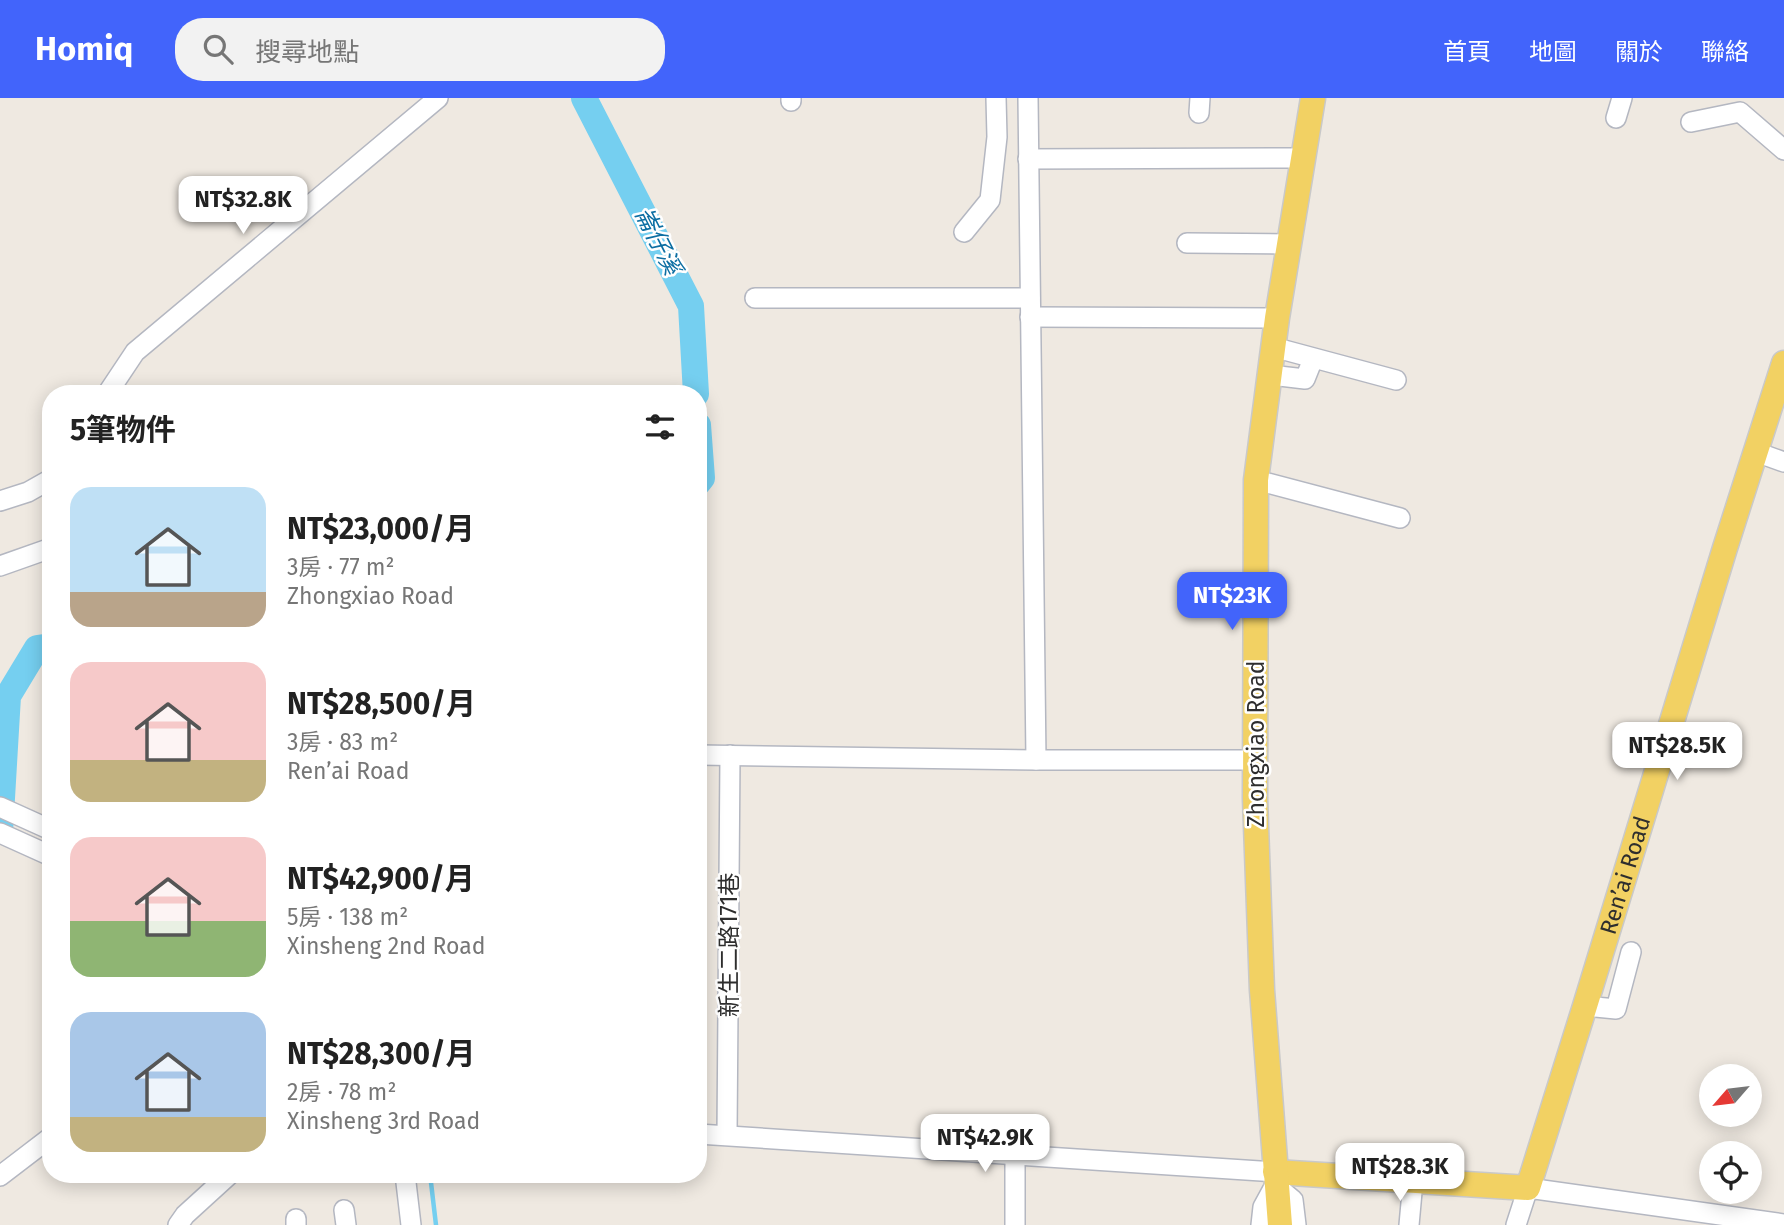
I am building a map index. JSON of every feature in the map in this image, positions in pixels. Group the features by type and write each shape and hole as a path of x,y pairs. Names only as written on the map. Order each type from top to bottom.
{"main road":[{"name":"Zhongxiao Road","path":"1275,1178 1262,990 1254,760 1256,480 1288,244 1313,98"},
{"name":"Ren’ai Road","path":"1528,1188 1784,363"},
{"path":"1280,1225 1275,1178 1413,1181 1528,1188"}],"street":[{"path":"113,385 135,352 438,98"},
{"path":"964,232 990,200 997,137 996,98"},
{"path":"1028,98 1036,760"},
{"path":"1616,118 1622,98"},
{"path":"1691,122 1740,111 1784,150"},
{"path":"1028,159 1303,158"},
{"path":"1187,243 1288,244"},
{"path":"755,298 1277,318"},
{"path":"1273,347 1396,380"},
{"path":"1270,375 1306,379 1311,364"},
{"path":"1756,452 1784,462"},
{"path":"1256,480 1399,518"},
{"path":"0,501 28,492 42,484"},
{"path":"0,566 42,551"},
{"path":"707,755 1254,760"},
{"name":"新生二路171巷","path":"727,1136 730,755"},
{"path":"0,807 42,826"},
{"path":"0,833 42,852"},
{"path":"1586,1006 1616,1009 1631,952"},
{"path":"707,1135 1015,1156 1275,1178 1293,1200 1296,1225"},
{"path":"0,1176 42,1144"},
{"path":"1015,1156 1015,1225"},
{"name":"Zhongxiao Road","path":"1261,1225 1263,1207 1275,1178"},
{"path":"1409,1225 1413,1181"},
{"path":"178,1225 185,1215 220,1183"},
{"path":"406,1183 411,1225"},
{"path":"1528,1188 1784,1224"},
{"name":"Ren’ai Road","path":"1516,1225 1528,1188"}],"waterway":[{"name":"崙仔溪","path":"584,98 691,306 695,385"},
{"name":"崙仔溪","path":"0,832 8,696 37,648 42,647"},
{"path":"431,1183 436,1225"}]}
